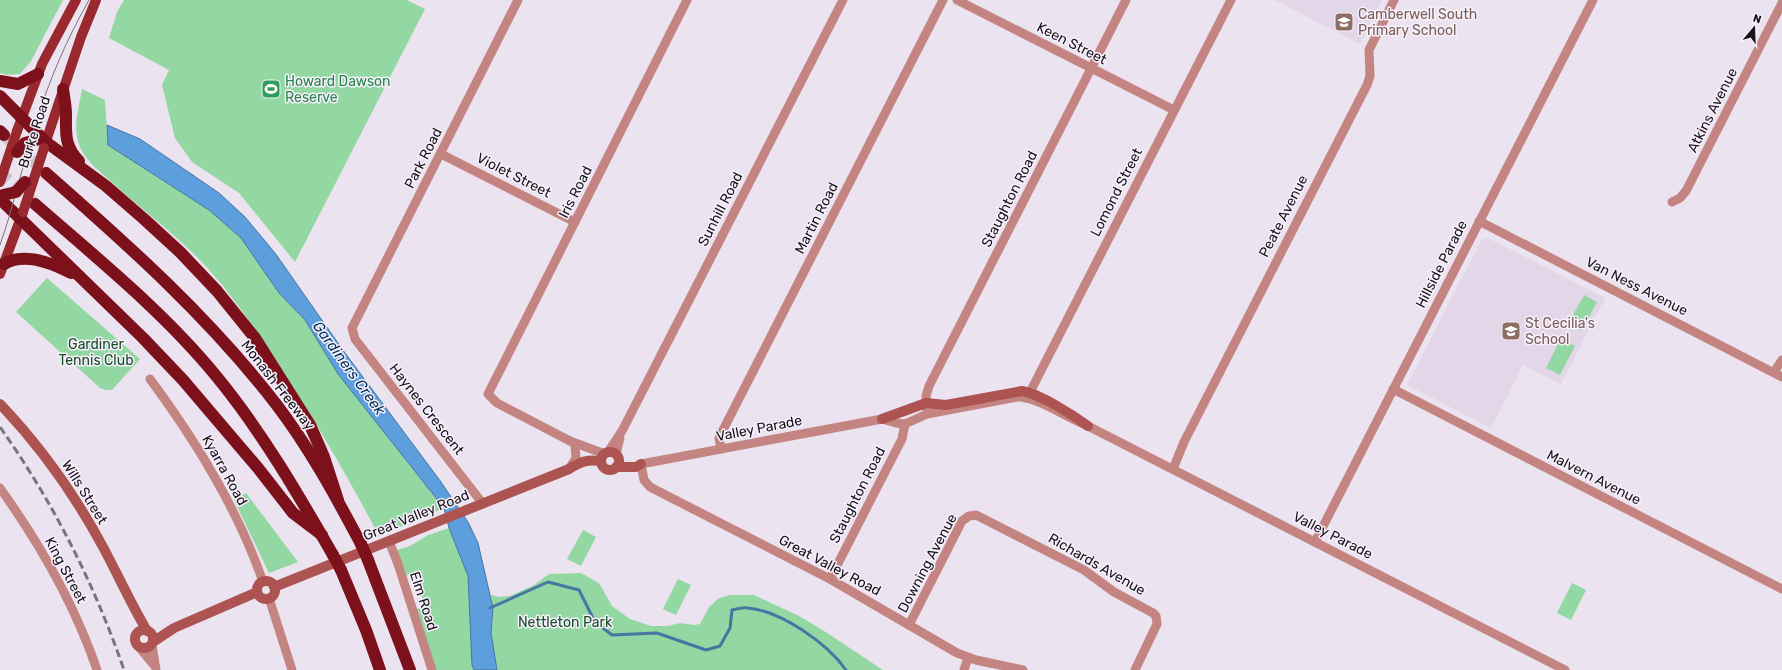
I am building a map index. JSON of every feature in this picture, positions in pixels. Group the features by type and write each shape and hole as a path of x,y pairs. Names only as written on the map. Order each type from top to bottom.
{"highway":[{"path":"0,80 18,84 38,74"},
{"path":"63,89 66,113 66,137 68,145 77,158 106,186 199,270 254,338 310,425 324,457 338,500"},
{"path":"0,96 42,143 106,186"},
{"path":"5,166 15,156 23,144 28,141 42,143"},
{"path":"1,196 18,191 41,171"},
{"name":"Monash Freeway","path":"41,171 172,287 202,316 277,405 294,428 338,500 361,544 410,670"},
{"path":"1,196 183,380 254,462 293,513 322,535"},
{"path":"36,204 134,291 181,337 216,376 255,426 334,554 366,630 380,670"},
{"path":"2,269 18,259 39,260 56,265 83,279"}],"main road":[{"name":"Burke Road","path":"0,182 20,120 38,74 57,34 76,0"},
{"name":"Burke Road","path":"2,269 41,171 42,143 96,0"}],"street":[{"name":"Park Road","path":"352,328 518,0"},
{"name":"Iris Road","path":"489,396 489,391 687,0"},
{"name":"Sunhill Road","path":"607,457 622,431 843,0"},
{"name":"Martin Road","path":"721,449 720,438 724,428 943,0"},
{"name":"Keen Street","path":"957,0 1174,110"},
{"name":"Staughton Road","path":"927,414 926,403 929,386 1126,0"},
{"name":"Lomond Street","path":"1028,395 1231,0"},
{"name":"Peate Avenue","path":"1170,467 1367,85 1370,76 1369,50 1394,0"},
{"name":"Hillside Parade","path":"1315,542 1593,0"},
{"name":"Atkins Avenue","path":"1672,202 1680,198 1686,191 1782,3"},
{"name":"Violet Street","path":"441,154 575,222"},
{"name":"Van Ness Avenue","path":"1479,221 1778,374"},
{"name":"Haynes Crescent","path":"352,328 355,339 483,504"},
{"path":"1778,374 1782,360"},
{"name":"Kyarra Road","path":"150,379 181,421 210,469 240,527 263,582"},
{"name":"Malvern Avenue","path":"1393,389 1782,589"},
{"name":"Valley Parade","path":"607,457 609,470 616,467 636,467 642,464 882,420 926,403 946,405 1022,391 1076,417 1088,426 1565,670"},
{"name":"Valley Parade","path":"882,420 896,424 905,424 927,414 1028,395"},
{"name":"Valley Parade","path":"489,396 497,403 573,443 590,456 607,457 642,464"},
{"name":"Wills Street","path":"0,404 34,441 65,485 102,546 132,606 148,631"},
{"name":"Staughton Road","path":"830,579 902,439 905,424"},
{"path":"569,469 576,458 573,443"},
{"path":"607,457 619,462 616,467"},
{"name":"Great Valley Road","path":"274,587 483,504 588,460 607,457"},
{"name":"Great Valley Road","path":"642,464 644,480 650,487 830,579 909,625 972,659 1023,670"},
{"name":"King Street","path":"0,488 33,536 56,576 97,670"},
{"name":"Richards Avenue","path":"969,516 976,515 981,517 1084,570 1114,592 1153,613 1157,619 1156,627 1135,670"},
{"name":"Downing Avenue","path":"909,625 962,521 969,516"},
{"name":"Elm Road","path":"389,542 398,564 432,670"},
{"path":"263,582 270,582 274,587 274,593 269,598 262,598 257,592 258,586 263,582"},
{"path":"139,647 144,648 174,628 257,592"},
{"path":"269,598 292,670"},
{"name":"Wills Street","path":"132,606 136,635"},
{"path":"155,667 139,647 135,640 136,635 142,631 174,628"},
{"path":"148,631 153,636 152,644 155,667"},
{"path":"964,670 972,659"},
{"path":"970,670 972,659"}],"shaded area":[{"name":"Camberwell South Primary School","path":"1275,0 1382,0 1360,44"},
{"name":"St Cecilia's School","path":"1488,238 1605,298 1561,384 1523,365 1491,428 1407,385 1482,239"}],"green space":[{"path":"0,0 63,0 31,61 20,74 7,75 0,73"},
{"path":"124,0 407,0 425,9 295,262 239,193 192,162 175,138 162,85 169,70 109,38 117,12"},
{"path":"82,89 105,100 108,145 209,210 241,238 279,293 305,320 338,374 444,508 379,536 320,431 239,306 210,271 188,248 99,171 85,156 80,148 76,131 77,115"},
{"name":"Gardiner Tennis Club","path":"47,278 140,359 112,390 100,388 16,312"},
{"path":"1584,295 1597,302 1582,331 1568,324"},
{"path":"1561,338 1575,346 1560,375 1546,368"},
{"path":"246,493 298,562 269,573 234,500"},
{"path":"449,528 468,576 472,664 474,670 436,670 417,609 425,605 413,573 405,576 397,550 410,546 428,535"},
{"path":"583,530 596,537 581,566 567,559"},
{"name":"Nettleton Park","path":"581,573 599,583 612,606 630,619 651,626 668,626 680,623 694,625 700,624 709,607 719,598 730,595 754,595 799,616 883,670 497,670 491,633 493,617 491,595 499,597 510,596 534,585 549,574"},
{"path":"678,579 691,585 676,615 663,609"},
{"path":"1572,583 1586,590 1571,620 1557,613"}],"water":[{"name":"Gardiners Creek","path":"107,125 140,139 219,193 245,217 275,253 345,353 441,482 468,522 478,543 493,608 491,633 497,670 474,670 472,665 468,576 449,528 444,508 338,374 305,320 279,293 241,238 209,210 108,145"}],"waterway":[{"path":"490,608 548,582 579,590 595,622 612,635 657,633 706,650 720,646 730,628 732,610 742,608 761,610 775,615 815,639 827,649 846,670"}],"tunnel":[{"path":"4,135 45,172"},
{"path":"0,172 35,204"}],"tram line":[{"path":"0,245 41,107 66,45 89,0"}],"railway":[{"path":"0,427 38,484 71,544 86,575 124,670"}],"place":[{"name":"Camberwell South Primary School","path":"1344,22"},
{"name":"Howard Dawson Reserve","path":"271,89"},
{"name":"St Cecilia's School","path":"1511,331"}]}
